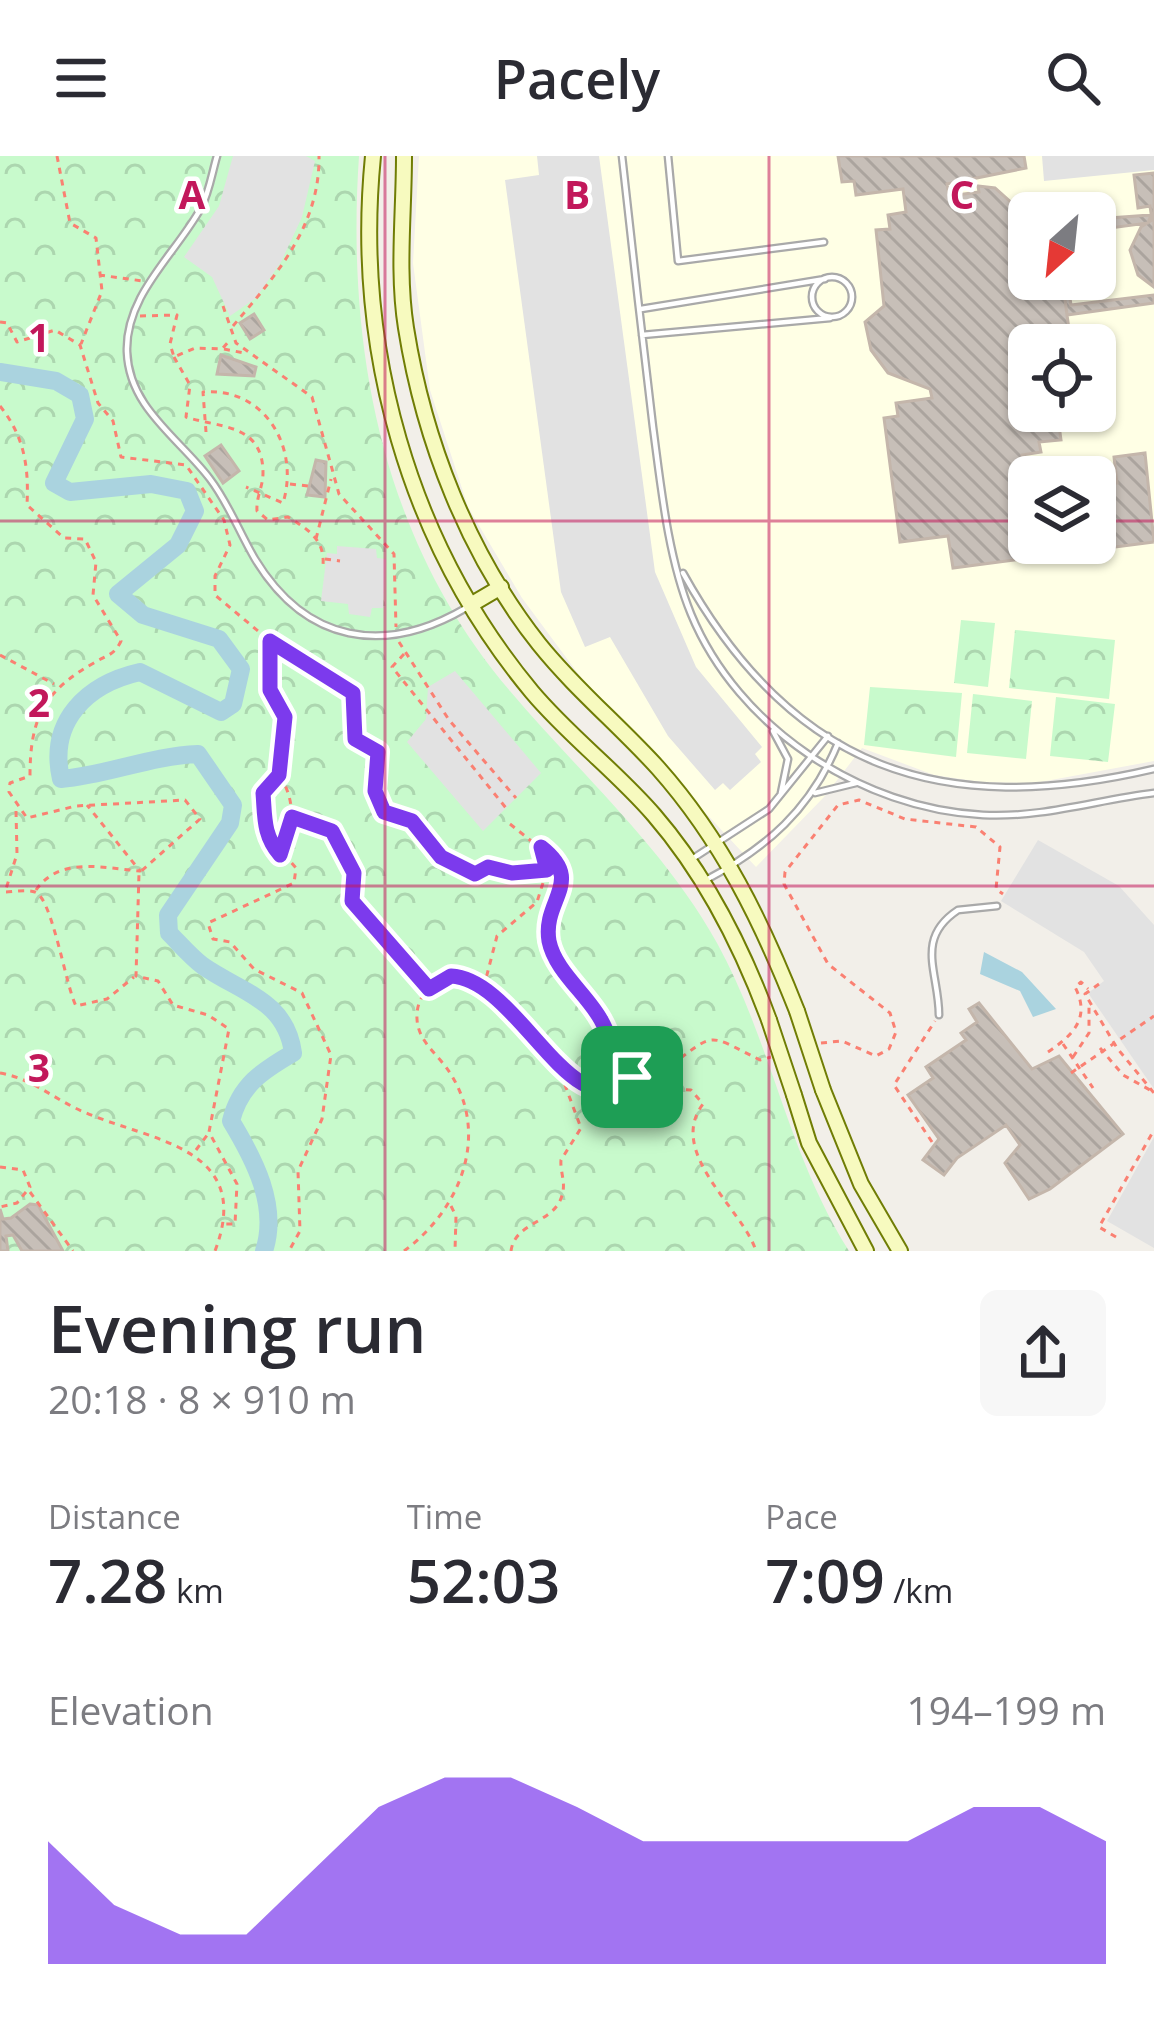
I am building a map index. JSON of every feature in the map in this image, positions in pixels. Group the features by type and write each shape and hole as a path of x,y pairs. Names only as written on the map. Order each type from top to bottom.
{"main road":[{"path":"373,156 368,241 381,373 417,496 472,604 530,690 653,814 736,941 816,1157 866,1251"},
{"path":"404,156 401,269 419,386 454,497 502,587 552,659 658,768 731,867 759,915 861,1184 900,1251"},
{"path":"472,604 502,587"}],"lane":[{"path":"217,156 202,207 132,315 127,352 135,389 210,478 268,577 311,618 354,636 398,637 472,604"},
{"path":"622,156 665,519 689,612 710,651 769,724 788,759 779,798"},
{"path":"668,156 678,261 824,242"},
{"path":"639,309 825,278 843,280 853,297 848,310 830,318 642,335"},
{"path":"825,278 814,288 812,301 830,318"},
{"path":"680,568 710,621 747,669 828,736 883,767 979,790 1033,790 1154,770"},
{"path":"769,724 829,766 897,799 979,815 1056,812 1154,793"},
{"path":"688,861 779,798 828,736"},
{"path":"701,883 783,829 812,794 838,742"},
{"path":"812,794 836,784 862,783"},
{"path":"940,1015 929,957 937,929 966,907 997,906"}],"path":[{"path":"57,156 70,223 96,238 102,291 80,345 98,403 113,421 121,458 186,465 224,520 230,545 214,576 215,595 270,641 353,693 355,739 378,752 375,791 384,812 412,821 441,857 475,874 488,867 512,873 547,870"},
{"path":"231,328 263,296 294,250 313,199 319,156"},
{"path":"97,275 150,282"},
{"path":"222,349 231,338 223,306"},
{"path":"132,315 174,312 177,323 170,344 190,385 186,417 236,427 254,443 263,474 258,493 261,518 287,517 316,539 324,550 324,562 340,561"},
{"path":"0,322 7,323 17,342 55,330 80,345"},
{"path":"231,338 246,354 312,397 338,494 394,554 398,637 404,654 449,720 516,798"},
{"path":"174,357 195,348 246,354"},
{"path":"206,432 202,392 222,392 255,406 285,446 288,484 283,503 246,487"},
{"path":"0,406 18,428 29,473 27,505 64,538 85,539 92,550 93,595 121,641 115,654 56,685 30,742 30,776 10,783 17,807 17,854 0,900"},
{"path":"316,539 332,477"},
{"path":"288,484 308,486"},
{"path":"326,496 338,494"},
{"path":"324,550 336,552"},
{"path":"270,641 270,690 285,717 279,775 263,793 265,832 280,855 296,868 294,883 208,923 213,939 230,942 254,969 302,993 331,1055 322,1119 298,1171 300,1232 289,1251"},
{"path":"404,654 392,667 506,808"},
{"path":"0,655 56,685"},
{"path":"279,775 292,795 292,817 280,855"},
{"path":"17,807 27,818 87,805 185,800 200,819 140,871 71,866 48,873 34,892"},
{"path":"805,1048 838,1040 875,1056 890,1049 896,1032 890,1013 828,964 784,884 788,868 838,805 864,801 905,819 986,831 1000,847 996,890 1003,894"},
{"path":"5,892 34,892 44,898 45,914 63,949 63,982 76,1006 107,999 136,976 140,871 87,805"},
{"path":"292,817 332,831 354,873 352,901 429,989"},
{"path":"510,824 562,870 549,938 569,977 601,1019 615,1059 646,1088 692,1090 703,1104 693,1129 704,1169 727,1208 750,1232 756,1251"},
{"path":"482,994 497,937 537,902 547,870 541,847"},
{"path":"136,976 158,981 173,1005 208,1015 229,1028 209,1132 194,1152"},
{"path":"404,1251 450,1205 465,1168 468,1136 457,1085 421,1035 417,1012 429,989 451,976 485,986 595,1093 615,1092 632,1077 659,1072 690,1046 708,1040 734,1043 760,1060 785,1053"},
{"path":"562,983 569,977"},
{"path":"1048,1052 1062,1043 1081,1018 1075,987 1081,982 1089,991 1089,1033 1073,1057"},
{"path":"1089,991 1099,983"},
{"path":"1089,1000 1114,1043 1153,1092"},
{"path":"932,1142 895,1085 940,1015"},
{"path":"1071,1073 1154,1016"},
{"path":"1062,1043 1093,1088"},
{"path":"1101,1050 1123,1075 1153,1092"},
{"path":"512,1251 520,1232 543,1220 559,1203 564,1188 560,1160 581,1128 556,1059"},
{"path":"0,1073 41,1084 79,1111 152,1132 194,1152 218,1184 222,1224 215,1251"},
{"path":"1116,1237 1099,1227 1154,1130"},
{"path":"209,1132 237,1184 235,1223 222,1224"},
{"path":"0,1167 23,1170 29,1191 41,1200 74,1251"},
{"path":"0,1207 16,1203 29,1191"},
{"path":"450,1205 456,1216 455,1251"}],"shaded area":[{"path":"233,156 306,156 315,161 302,217 281,262 256,298 230,316 212,277 184,257 219,206"},
{"path":"419,156 1154,156 1154,761 1035,783 981,782 934,775 862,748 824,797 756,867 588,687 522,598 468,507 430,390 413,263"},
{"path":"537,156 599,156 655,572 696,667 762,747 755,754 761,762 730,790 723,783 715,790 668,736 610,637 585,647 561,592 505,180 539,175"},
{"path":"1042,156 1154,156 1154,170 1044,181"},
{"path":"337,546 376,549 377,558 386,559 383,608 372,608 370,617 349,614 348,604 321,601 327,553 337,554"},
{"path":"455,671 541,773 483,831 407,742 426,719 428,687"},
{"path":"1038,840 1119,886 1154,925 1154,1089 1088,993 1104,981 1084,952 1001,901"},
{"path":"1154,1137 1154,1248 1107,1221"}],"green space":[{"path":"0,156 359,156 359,300 367,371 403,507 431,571 466,633 510,691 646,843 696,908 736,981 810,1176 849,1251 0,1251"},
{"path":"961,620 995,623 988,687 954,683"},
{"path":"1015,630 1115,640 1109,699 1009,688"},
{"path":"870,687 962,693 956,757 864,745"},
{"path":"973,694 1032,701 1026,759 967,753"},
{"path":"1056,697 1115,704 1108,762 1050,756"}],"water":[{"path":"984,952 1022,972 1056,1009 1033,1017 1020,991 980,974"}],"building":[{"path":"838,156 1024,156 1026,168 947,184 949,196 979,192 978,186 995,188 1008,200 1008,300 1065,300 1068,324 1008,324 1008,432 1060,432 1061,440 1039,442 1041,452 1008,456 1008,561 953,568 948,536 900,542 884,418 898,416 896,403 932,398 930,389 888,373 871,350 865,322 884,306 876,230 890,229 888,215 906,212 903,189 856,195 854,181 842,182"},
{"path":"1154,173 1154,287 1138,275 1130,250 1141,227 1152,220 1150,206 1138,208 1134,175"},
{"path":"1151,215 1148,223 1116,227 1116,218"},
{"path":"1154,295 1154,303 1067,315 1065,300 1071,305"},
{"path":"254,314 264,330 250,339 240,323"},
{"path":"221,355 256,367 254,376 217,374"},
{"path":"221,445 239,471 223,483 205,456"},
{"path":"1145,453 1154,542 1116,547 1116,457"},
{"path":"316,460 326,462 325,497 307,495"},
{"path":"979,1003 1032,1069 1059,1056 1123,1134 1050,1189 1029,1199 1005,1163 1020,1145 1006,1125 957,1158 944,1175 923,1160 939,1139 908,1095 933,1078 926,1067 966,1040 961,1033 977,1022 969,1009"},
{"path":"30,1204 38,1205 63,1251 22,1251 13,1235 6,1236 8,1251 0,1251 0,1209 3,1219 11,1218"}],"waterway":[{"path":"0,372 56,381 80,395 85,419 54,483 70,492 151,484 187,491 195,511 178,545 118,594 143,615 219,639 241,669 233,704 221,712 140,672 103,686 76,708 66,723 58,758 61,779 198,754 233,805 230,823 168,915 169,933 203,966 272,1009 289,1035 293,1053 254,1080 231,1121 256,1167 266,1200 264,1251"}],"route":[{"path":"270,641 353,693 355,739 378,752 375,791 384,812 412,821 423,841 441,857 475,874 488,867 512,873 547,870 541,847 560,864 550,947 601,1019 615,1059 632,1077 615,1092 590,1091 549,1054 494,991 460,976 445,978 429,989 352,901 354,873 347,850 332,831 292,817 292,829 280,855 276,851 265,832 263,793 279,775 285,717 270,690 270,641"}]}
